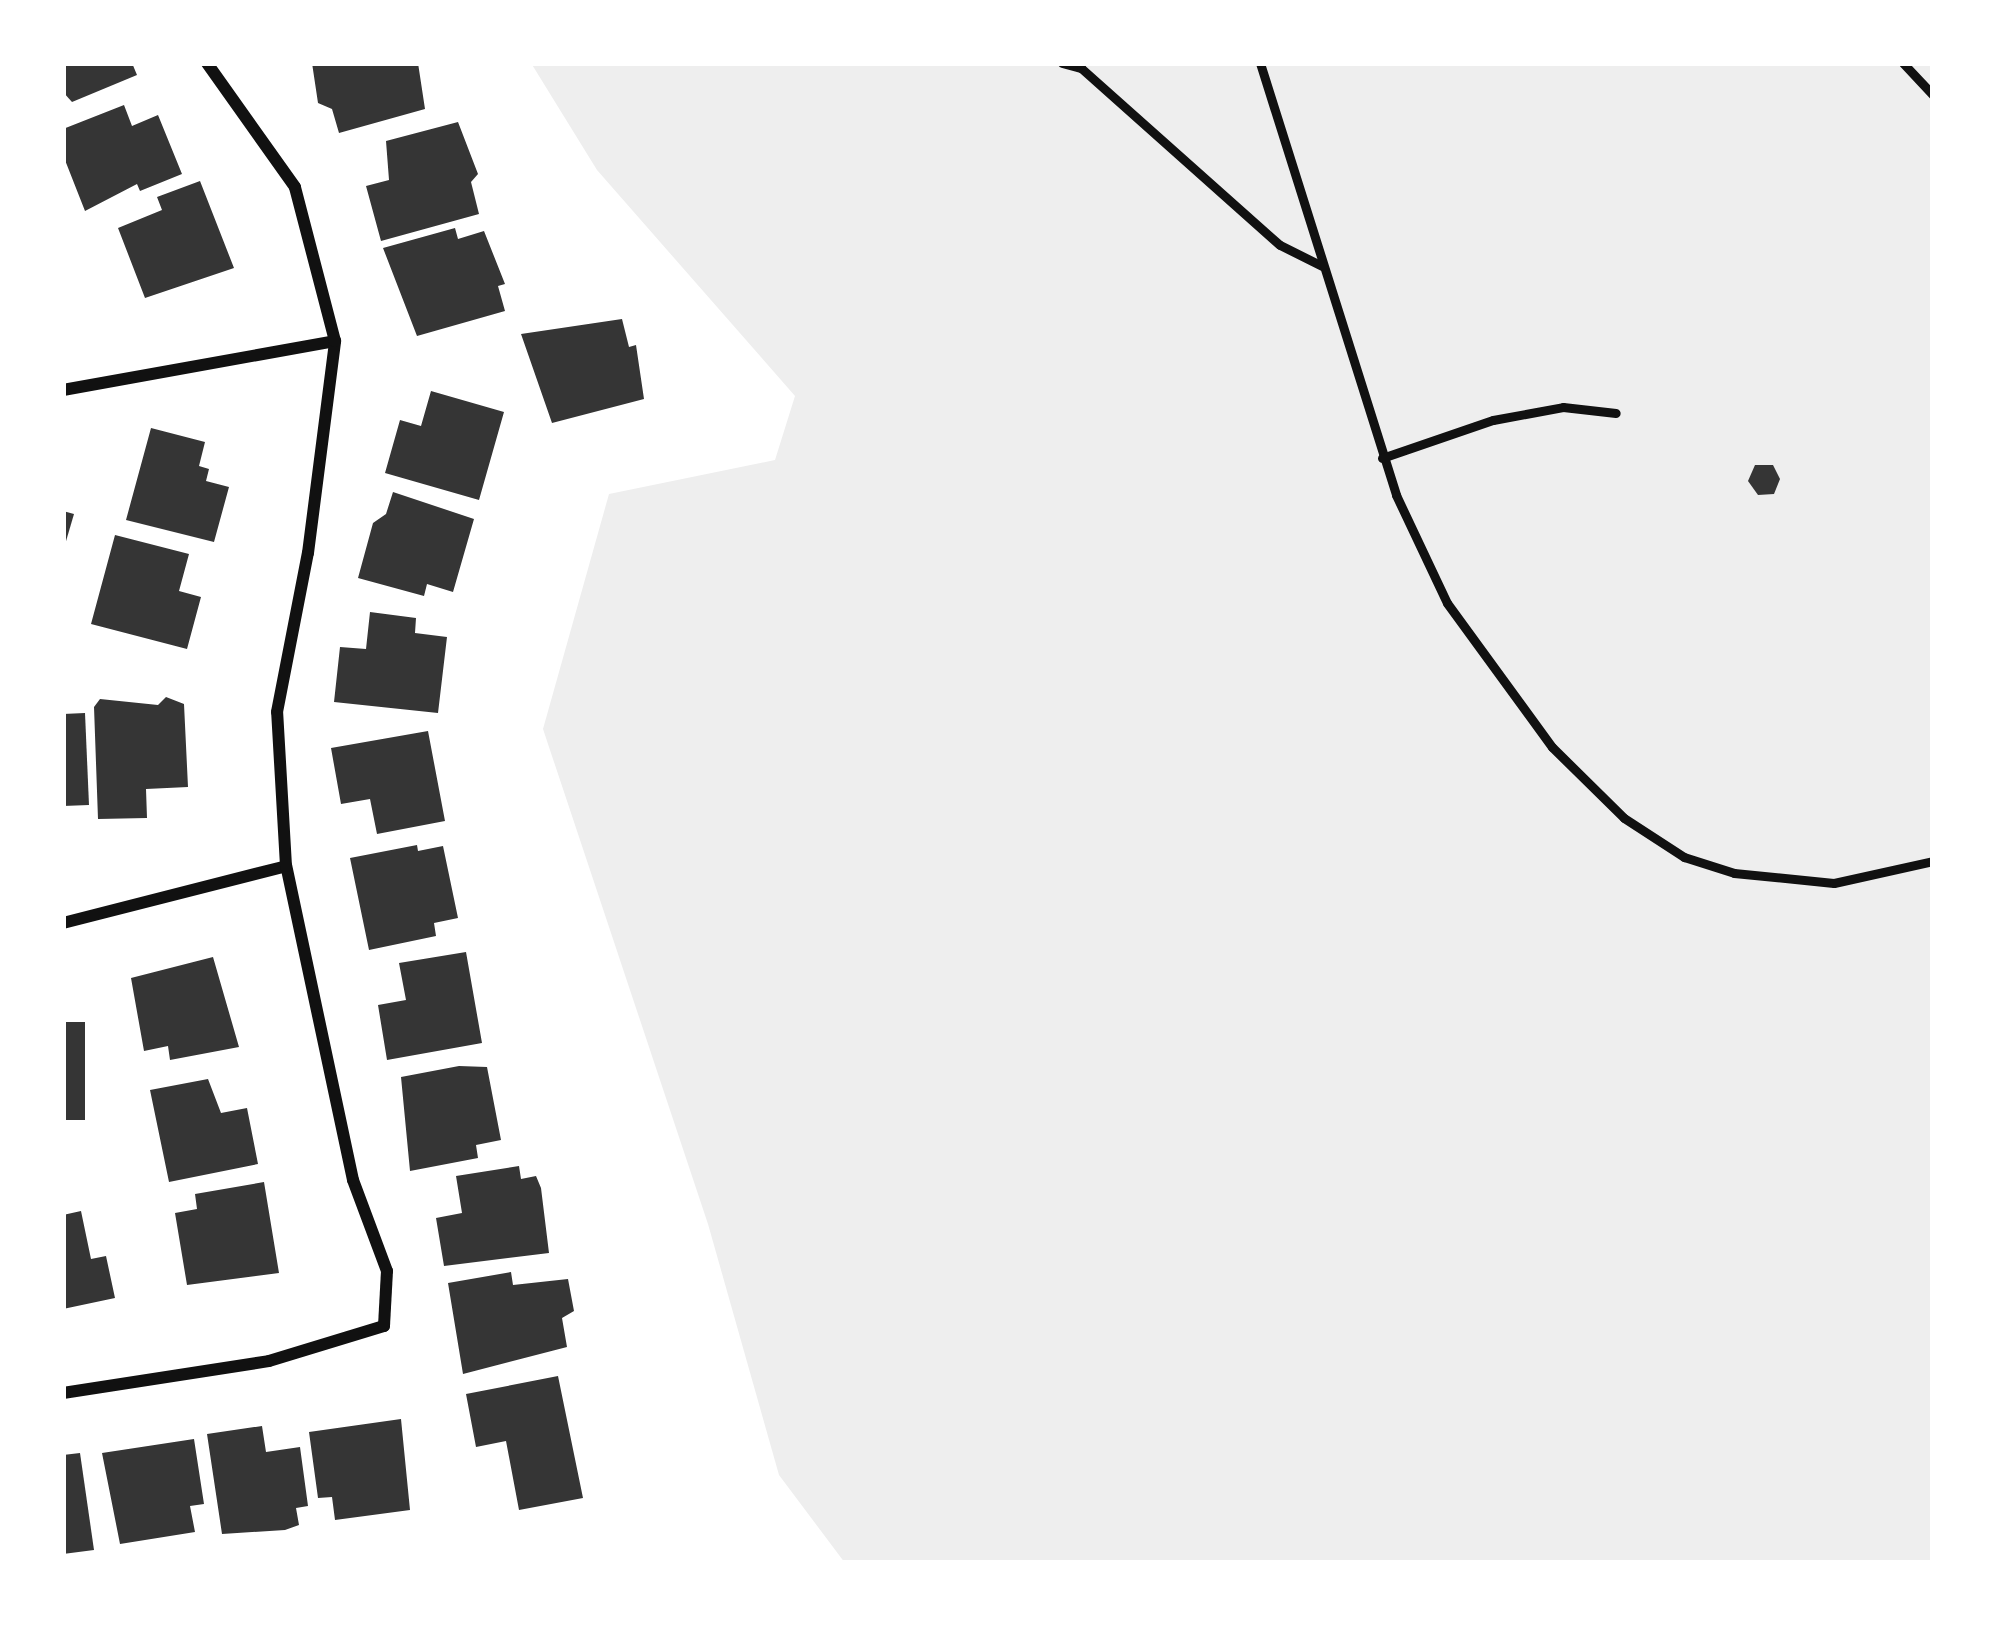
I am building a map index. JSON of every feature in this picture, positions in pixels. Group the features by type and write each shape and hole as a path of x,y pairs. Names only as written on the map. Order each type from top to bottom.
{"street":[{"path":"63,1393 268,1361 384,1326 387,1271 353,1180 286,866 277,712 308,553 335,341 295,187 207,63"},
{"path":"63,390 335,341"},
{"path":"63,923 286,866"}],"lane":[{"path":"1062,63 1081,65 1280,245 1322,266"},
{"path":"1260,63 1382,458 1439,587 1477,648 1552,747 1624,818 1684,856 1768,879 1834,883 1933,862"},
{"path":"1903,63 1933,95"},
{"path":"1382,458 1493,419 1563,407 1616,413"}],"shaded area":[{"path":"531,63 1933,63 1933,1563 845,1563 779,1475 708,1224 543,729 609,494 775,460 795,396 597,170"}],"building":[{"path":"63,63 132,63 137,75 72,102 63,92"},
{"path":"312,63 418,63 425,109 339,133 332,109 318,103"},
{"path":"124,105 132,126 158,115 182,174 140,191 137,184 85,211 63,155 63,129"},
{"path":"458,122 478,174 471,182 479,214 381,241 366,186 389,180 386,141"},
{"path":"200,181 234,268 145,298 118,228 162,210 157,197"},
{"path":"455,228 458,239 484,231 505,284 498,286 505,311 417,336 383,248"},
{"path":"622,319 629,347 636,345 644,399 552,423 521,334"},
{"path":"431,391 504,412 479,500 385,473 400,420 421,426"},
{"path":"151,428 205,442 199,466 209,469 206,481 229,487 214,542 126,520"},
{"path":"1755,465 1773,465 1780,479 1774,494 1758,495 1748,481"},
{"path":"393,492 474,519 453,592 427,584 424,596 358,578 373,523 386,514"},
{"path":"63,511 74,514 64,548 63,548"},
{"path":"115,535 189,554 179,591 201,597 187,649 91,624"},
{"path":"370,612 416,618 415,633 447,637 438,713 334,702 340,647 366,649"},
{"path":"166,697 184,704 188,787 146,789 147,818 98,819 94,707 100,699 158,705"},
{"path":"85,713 89,805 63,806 63,714"},
{"path":"428,731 445,821 377,834 370,799 341,804 331,748"},
{"path":"417,845 418,851 443,846 458,918 434,923 436,936 369,950 350,858"},
{"path":"466,952 482,1043 387,1060 378,1005 406,1000 399,963"},
{"path":"213,957 239,1047 170,1060 168,1046 144,1051 131,978"},
{"path":"63,1022 85,1022 85,1120 63,1120"},
{"path":"459,1066 487,1067 501,1140 476,1145 478,1158 410,1171 401,1077"},
{"path":"208,1079 221,1113 247,1108 258,1164 169,1182 150,1090"},
{"path":"519,1166 521,1179 536,1176 541,1188 549,1253 444,1266 436,1218 462,1213 456,1176"},
{"path":"264,1182 279,1273 187,1285 175,1213 197,1209 195,1194"},
{"path":"81,1211 91,1259 106,1256 115,1298 63,1309 63,1215"},
{"path":"511,1272 513,1285 568,1279 574,1311 562,1318 567,1347 463,1374 448,1283"},
{"path":"558,1376 583,1498 519,1510 506,1441 476,1447 466,1394"},
{"path":"401,1419 410,1510 335,1520 332,1497 318,1498 309,1432"},
{"path":"262,1426 266,1452 300,1447 308,1506 296,1508 299,1525 285,1530 222,1534 207,1434"},
{"path":"194,1439 204,1504 190,1506 195,1532 120,1544 102,1453"},
{"path":"80,1453 94,1550 63,1554 63,1455"}]}
